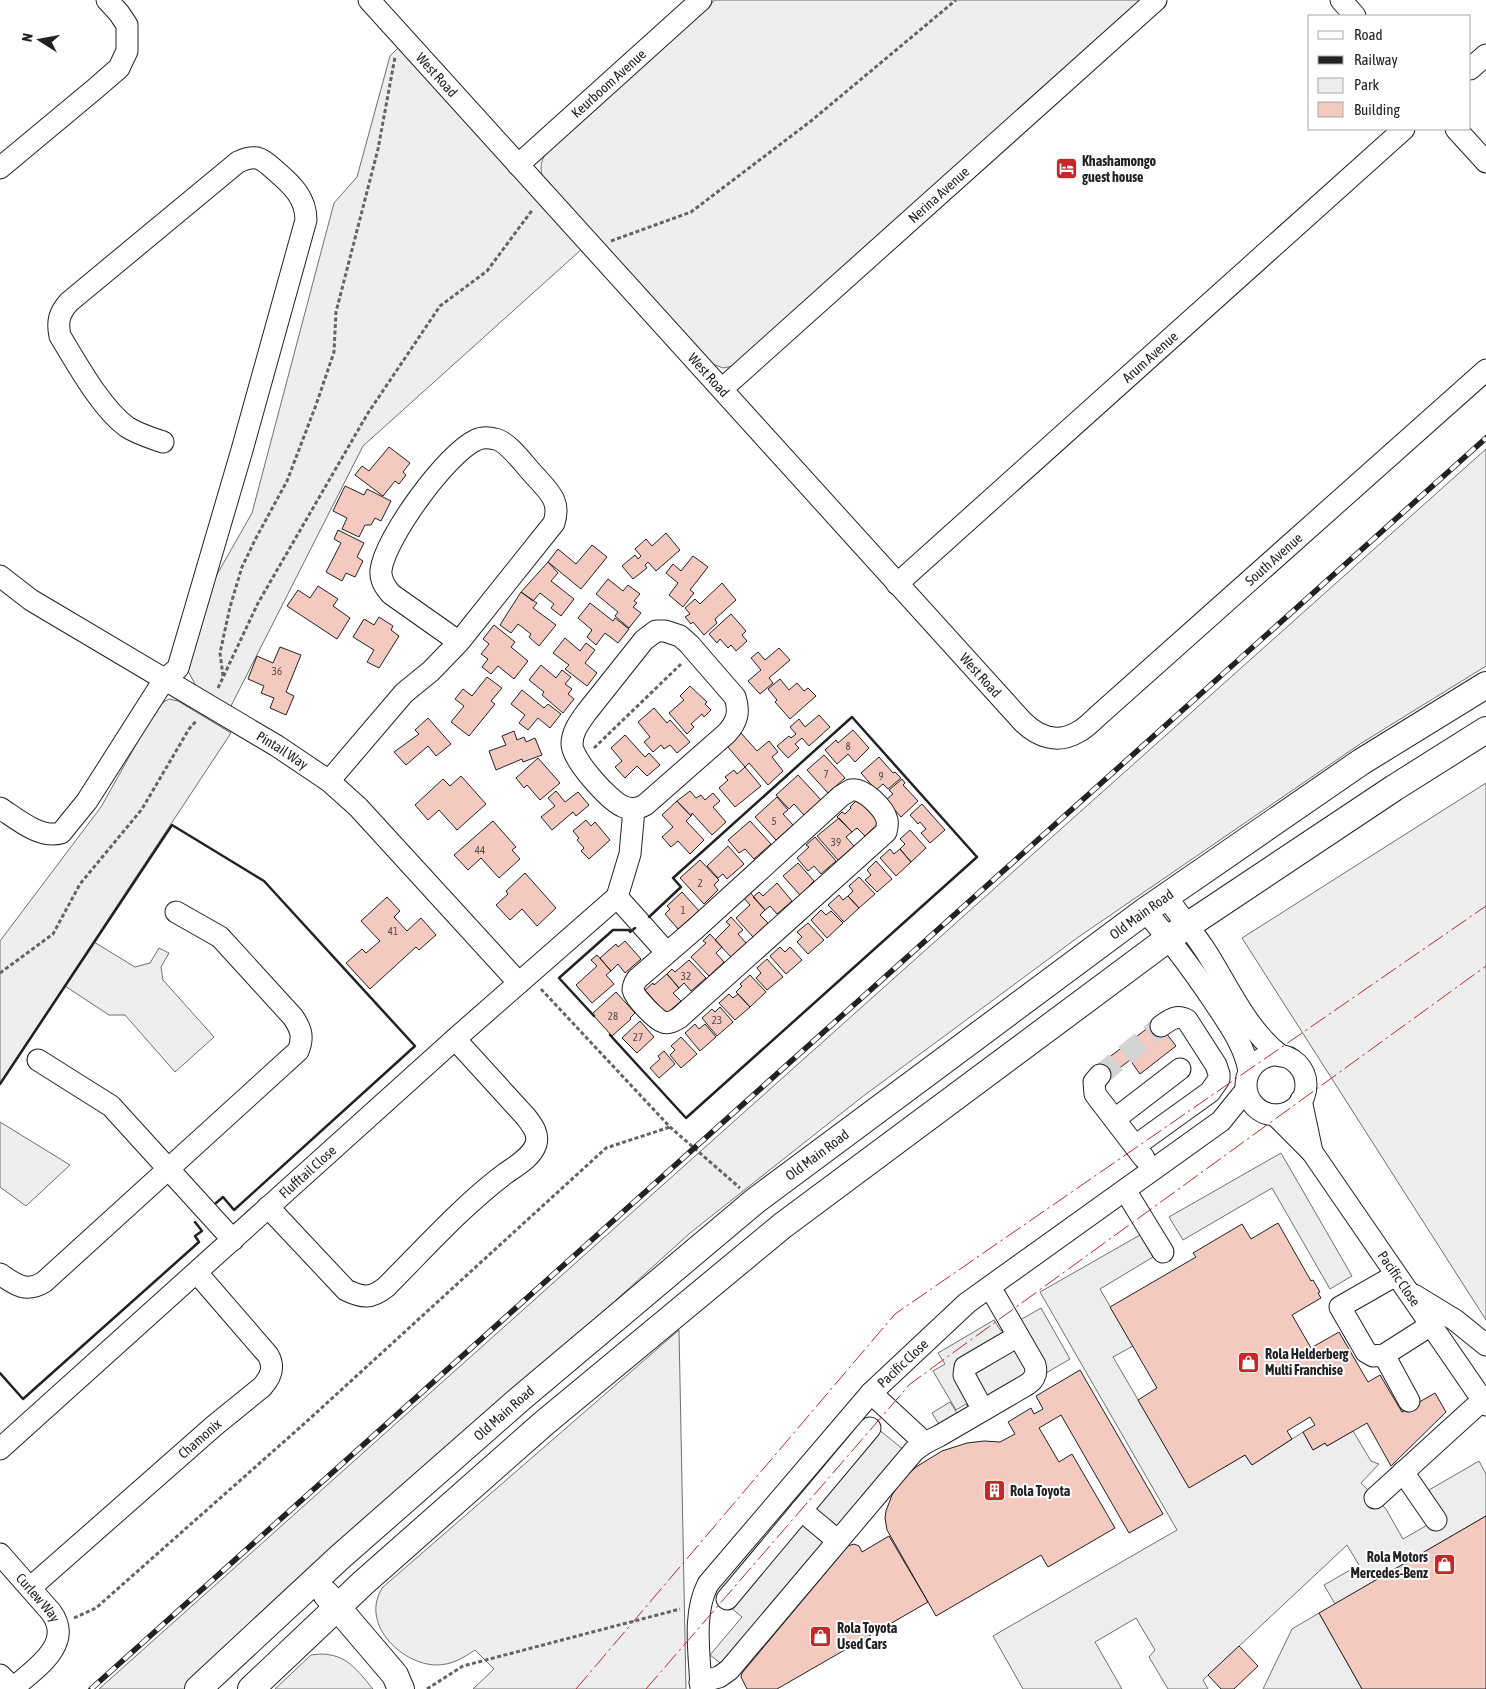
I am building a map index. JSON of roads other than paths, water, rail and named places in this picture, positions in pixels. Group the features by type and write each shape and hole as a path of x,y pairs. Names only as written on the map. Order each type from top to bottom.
{"main road":[{"name":"Old Main Road","path":"198,1689 315,1581 521,1398 755,1201 1155,904 1361,762 1486,685"},
{"path":"250,1689 338,1607 543,1424 782,1226 1178,932 1394,788 1486,730"},
{"path":"315,1581 395,1675 401,1689"}],"street":[{"path":"0,168 119,68 127,51 127,25 120,13 107,0"},
{"name":"West Road","path":"369,0 1023,722 1033,732 1055,738"},
{"name":"Keurboom Avenue","path":"518,165 701,0"},
{"name":"Nerina Avenue","path":"722,389 1156,0"},
{"path":"1341,0 1355,15"},
{"path":"1471,68 1486,55"},
{"name":"Arum Avenue","path":"897,584 1403,130"},
{"path":"1457,130 1486,162"},
{"path":"1,810 40,832 49,834 61,832 87,801 164,680 178,668 242,450 306,220 304,204 298,194 266,162 258,158 248,158 238,162 76,296 62,310 58,326 60,336 106,406 127,426 138,433 163,442"},
{"name":"South Avenue","path":"1055,738 1078,733 1486,370"},
{"path":"328,781 340,770 398,699 431,671 459,642 554,523 557,516 556,504 552,496 515,454 497,439 484,438 474,441 450,461 433,479 392,541 381,569 383,583 391,594 459,642"},
{"name":"Pintail Way","path":"0,576 31,600 277,746 328,781 358,807 523,979"},
{"path":"656,632 672,633 680,636 695,651 735,697 738,704 738,713 736,722 727,733 645,805 634,809 623,807 616,803 579,762 572,746 573,734 577,725 649,635 656,632"},
{"path":"855,789 862,791 886,816 888,826 881,837 679,1018 667,1023 656,1019 633,990 637,979 667,952 846,793 855,789"},
{"path":"634,809 630,854 617,897 667,952"},
{"name":"Flufftail Close","path":"0,1449 523,979 617,897"},
{"path":"1155,904 1178,932 1206,951 1255,1032 1281,1056"},
{"path":"0,1274 11,1282 28,1288 36,1287 44,1282 298,1051 302,1038 301,1031 293,1017 228,945 212,932 176,912"},
{"path":"1178,932 1187,962 1244,1050 1252,1103 1268,1113 1312,1152"},
{"path":"1136,1146 1210,1092 1218,1079 1219,1074 1216,1065 1186,1020 1182,1017 1174,1017 1161,1026"},
{"path":"268,1208 346,1290 355,1295 370,1296 377,1294 386,1286 478,1195 524,1160 532,1152 536,1144 537,1135 526,1117 456,1039"},
{"path":"1221,1121 1260,1060 1270,1056 1281,1056 1291,1059 1301,1070 1305,1085 1301,1100 1312,1152"},
{"path":"38,1060 112,1106 233,1240"},
{"path":"1115,1119 1180,1069"},
{"path":"1100,1075 1094,1082 1094,1090 1153,1170"},
{"path":"1221,1121 1290,1111 1301,1100"},
{"name":"Pacific Close","path":"700,1685 700,1604 708,1584 871,1393 967,1303 1221,1121"},
{"name":"Pacific Close","path":"1312,1152 1485,1401"},
{"path":"1125,1190 1163,1252"},
{"name":"Chamonix","path":"30,1588 268,1380 272,1368 268,1355 197,1273"},
{"path":"1431,1325 1384,1355 1373,1356 1366,1352 1340,1307 1402,1283 1455,1320 1486,1345"},
{"path":"700,1685 729,1670 914,1451 925,1442 939,1436 1028,1384 1035,1377 1035,1365 990,1287"},
{"path":"983,1410 964,1375 966,1367 1018,1336"},
{"path":"1384,1355 1409,1401"},
{"path":"871,1393 925,1442"},
{"path":"1375,1498 1485,1401"},
{"path":"727,1599 870,1428"},
{"path":"1403,1472 1436,1520"},
{"path":"801,1510 838,1541"},
{"name":"Curlew Way","path":"0,1554 56,1618 58,1626 57,1643 52,1653 8,1684"}],"tunnel":[{"path":"1100,1075 1161,1026"}],"railway":[{"path":"91,1689 1486,438"}],"place":[{"name":"Khashamongo guest house","path":"1066,169"},
{"name":"Rola Helderberg Multi Franchise","path":"1249,1362"},
{"name":"Rola Toyota","path":"994,1491"},
{"name":"Rola Motors Mercedes-Benz","path":"1444,1565"},
{"name":"Rola Toyota Used Cars","path":"821,1636"}]}
